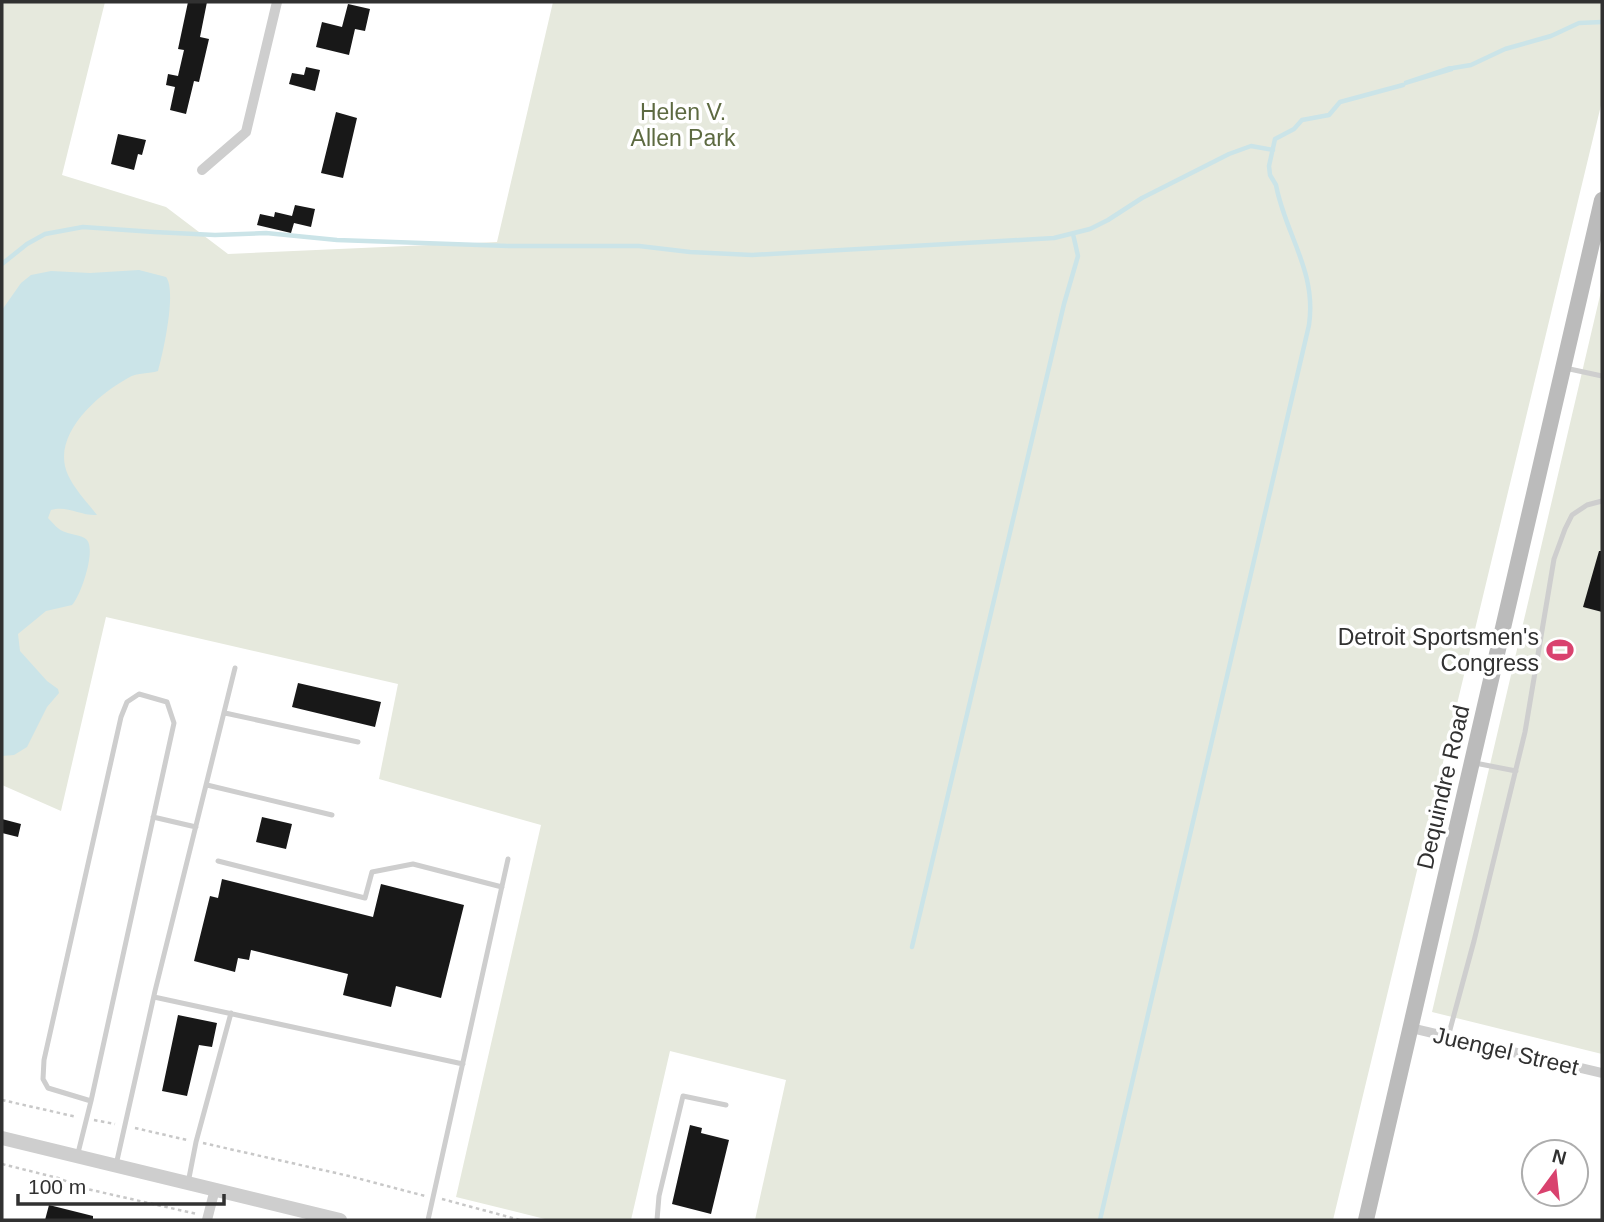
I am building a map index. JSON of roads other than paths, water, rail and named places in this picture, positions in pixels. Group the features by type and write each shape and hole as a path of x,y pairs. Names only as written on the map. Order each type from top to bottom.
{"main road":[{"name":"Dequindre Road","path":"1367,1220 1602,200"}],"street":[{"path":"202,170 246,132 277,2"},
{"name":"Juengel Street","path":"1411,1028 1602,1073"},
{"path":"2,1139 340,1220"},
{"path":"207,1220 215,1189"}],"lane":[{"path":"1565,368 1602,376"},
{"path":"1448,1037 1525,732 1557,552 1572,515 1587,505 1602,502"},
{"path":"116,1166 154,997 235,668"},
{"path":"77,1156 91,1101 174,723 167,702 139,694 127,702 121,717 44,1060 43,1079 48,1088 91,1101"},
{"path":"225,713 358,742"},
{"path":"1472,762 1516,771"},
{"path":"207,785 332,815"},
{"path":"153,817 196,827"},
{"path":"428,1220 508,859"},
{"path":"218,861 365,898 372,873 413,864 502,887"},
{"path":"154,997 463,1064"},
{"path":"188,1183 196,1142 231,1013"},
{"path":"657,1220 659,1196 683,1096 726,1105"}],"water":[{"path":"1453,66 1453,71 1403,86 1404,81"},
{"path":"139,270 166,277 169,284 168,322 158,371 132,376 103,395 80,418 65,446 64,460 68,475 97,515 57,509 51,510 48,518 62,531 87,540 89,563 72,605 46,611 18,634 20,651 59,693 47,707 27,747 14,755 2,756 2,310 21,283 31,275 51,271 90,273"}],"waterway":[{"path":"1453,68 1471,65 1505,49 1551,36 1579,23 1602,22"},
{"path":"1100,1220 1309,325 1310,305 1304,270 1276,185 1270,175 1269,166 1275,139 1294,129 1302,120 1329,115 1340,102 1403,85"},
{"path":"2,264 45,234 83,227 215,235 266,233 337,240 508,246 639,246 752,255 1054,238 1090,229 1142,198 1229,154 1251,146 1273,150"},
{"path":"912,947 1064,304 1078,256 1073,234"}],"place":[{"name":"Detroit Sportsmen's Congress","path":"1560,650"}],"park label":[{"name":"Helen V. Allen Park","path":"683,125"}]}
